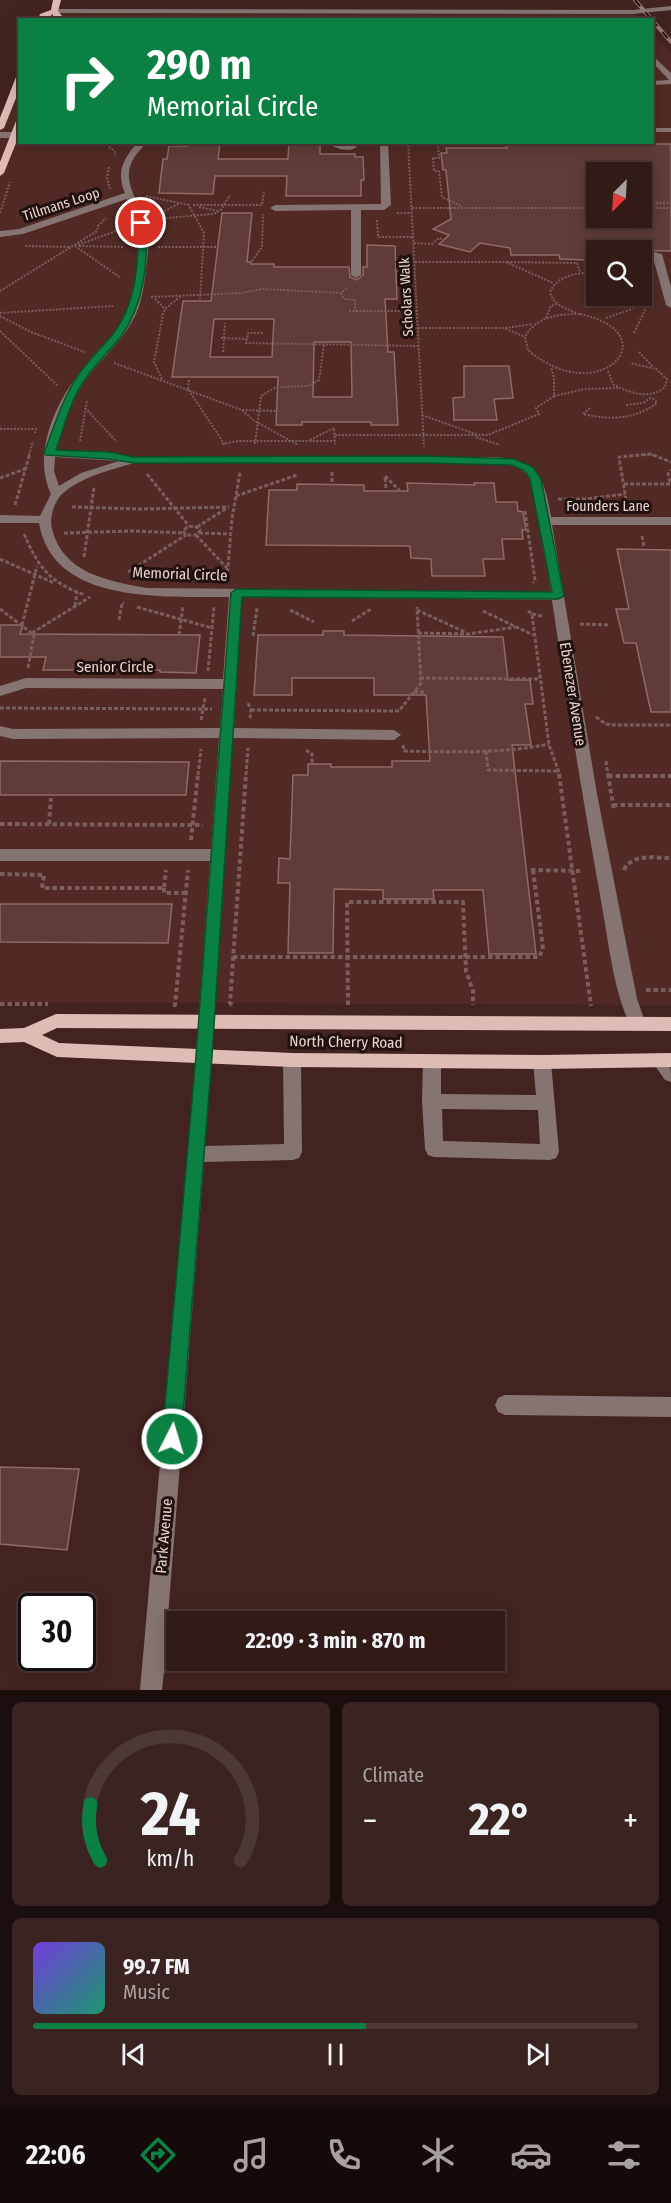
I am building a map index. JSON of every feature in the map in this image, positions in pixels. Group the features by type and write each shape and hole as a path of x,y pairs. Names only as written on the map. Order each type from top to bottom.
{"main road":[{"path":"55,15 57,0"},
{"path":"0,128 18,82"},
{"path":"7,111 18,111"},
{"path":"0,173 18,126"},
{"name":"North Cherry Road","path":"0,1036 25,1035 56,1021 671,1024"},
{"name":"North Cherry Road","path":"25,1035 57,1050 292,1060 542,1062 666,1060"}],"street":[{"path":"482,0 484,16"},
{"path":"55,15 403,8 484,16 633,12 671,8"},
{"path":"654,59 671,80"},
{"path":"654,83 671,80"},
{"path":"654,130 671,130"},
{"path":"0,135 14,135"},
{"path":"56,493 49,475 50,451 68,403 82,377 118,333 130,314 135,300 143,247 143,228 129,195 123,173 128,149 139,144"},
{"path":"334,144 353,147"},
{"path":"275,208 380,208 386,205 384,144"},
{"name":"Tillmans Loop","path":"0,234 20,231 129,195"},
{"path":"356,208 357,275"},
{"path":"657,254 671,306"},
{"path":"50,451 109,455 134,460 424,455"},
{"name":"Ebenezer Avenue","path":"424,455 514,462 529,469 535,479 545,520 597,840 629,999 638,1024"},
{"path":"0,519 45,520 56,493 94,473 134,460"},
{"name":"Memorial Circle","path":"45,520 47,536 57,556 80,576 107,586 147,592 235,586 558,596"},
{"name":"Founders Lane","path":"545,520 671,521"},
{"name":"Park Avenue","path":"151,1690 204,1056 231,684 235,586"},
{"name":"Senior Circle","path":"0,691 26,677 231,684"},
{"path":"6,733 399,734"},
{"path":"0,855 218,855"},
{"path":"195,1154 293,1152 292,1060"},
{"path":"666,1060 671,1075"},
{"path":"432,1061 431,1101 434,1149 550,1152 542,1062"},
{"path":"431,1101 546,1103"},
{"path":"505,1406 671,1407"},
{"path":"154,1652 166,1652"}],"path":[{"path":"106,144 116,153"},
{"name":"Scholars Walk","path":"408,144 424,455"},
{"path":"438,144 439,158 433,158 434,171 439,171 442,197 468,208"},
{"path":"252,261 262,247 264,191"},
{"path":"147,203 141,195 219,212"},
{"path":"155,218 207,216 219,212 230,195"},
{"path":"155,218 180,203"},
{"path":"652,203 671,203"},
{"path":"188,204 204,233 200,300"},
{"path":"193,205 262,205"},
{"path":"412,208 586,208"},
{"path":"652,208 671,208"},
{"path":"150,209 155,218"},
{"path":"0,291 97,231 98,226 112,213"},
{"path":"377,214 378,237 414,237"},
{"path":"74,247 128,227"},
{"path":"414,243 432,244 439,238 442,239"},
{"path":"23,246 124,247"},
{"path":"74,247 121,278"},
{"path":"153,247 218,247"},
{"path":"415,262 577,263 580,272"},
{"path":"506,262 553,283"},
{"path":"586,272 561,277 549,289 551,297 557,304 580,314 614,321"},
{"path":"154,299 185,294 291,289 308,293 341,293 346,288"},
{"path":"341,293 344,298 355,300 355,311"},
{"path":"163,380 154,362 165,309 185,294"},
{"path":"149,297 165,309"},
{"path":"546,318 551,306 557,304"},
{"path":"0,315 113,306"},
{"path":"605,318 632,309 634,306"},
{"path":"634,333 645,310 643,306"},
{"path":"349,311 417,311"},
{"path":"418,328 504,328 534,324 546,318 580,314"},
{"path":"0,315 31,332 86,352"},
{"path":"223,352 225,323"},
{"path":"534,324 525,337 528,350 550,366 579,372 614,370"},
{"path":"504,328 525,337"},
{"path":"628,328 637,338"},
{"path":"263,333 248,333 246,344 419,346"},
{"path":"223,338 247,339"},
{"path":"254,451 259,399 269,390 283,386 308,386 319,380 324,345"},
{"path":"640,348 629,363 656,369"},
{"path":"639,352 667,379 667,384 663,389"},
{"path":"111,362 242,410 256,422 299,446"},
{"path":"550,366 554,378 554,396"},
{"path":"590,408 583,414 605,418 630,417 657,403 651,395 631,393 619,388 613,384 608,371"},
{"path":"189,380 188,389 228,451"},
{"path":"335,435 480,436 537,416 539,414 536,408 554,396 585,389 619,388"},
{"path":"626,405 643,403 651,395 671,388"},
{"path":"79,448 88,393"},
{"path":"242,410 276,411"},
{"path":"422,415 480,436"},
{"path":"275,459 334,428 335,451"},
{"path":"0,429 36,429 18,502 10,507"},
{"path":"255,441 335,441"},
{"path":"628,510 619,457 651,454 671,462"},
{"path":"0,478 26,469"},
{"path":"624,484 670,483 668,474 671,470"},
{"path":"144,471 189,526"},
{"path":"235,586 227,578 227,568 240,471"},
{"path":"332,471 332,483"},
{"path":"385,471 386,490"},
{"path":"236,496 298,475"},
{"path":"385,476 400,491"},
{"path":"82,564 93,507 94,487"},
{"path":"555,492 557,510"},
{"path":"556,499 587,499 625,494"},
{"path":"524,501 535,580 527,587"},
{"path":"120,578 184,534 183,530 189,526 197,527 235,502"},
{"path":"72,507 141,509 229,507"},
{"path":"197,527 197,534 227,568"},
{"path":"63,533 131,531 231,534"},
{"path":"17,532 25,534 37,565 63,587"},
{"path":"641,532 644,547"},
{"path":"0,559 77,592 75,606"},
{"path":"22,626 37,565"},
{"path":"219,578 227,578"},
{"path":"32,633 90,597"},
{"path":"119,620 122,603 212,628"},
{"path":"208,674 215,603"},
{"path":"352,621 379,603"},
{"path":"417,607 421,683 399,711 399,734 404,751 530,749 549,744"},
{"path":"417,607 468,634"},
{"path":"406,609 417,607 428,609"},
{"path":"252,644 256,608 267,608"},
{"path":"297,608 287,608 314,621"},
{"path":"361,608 383,609"},
{"path":"0,609 34,635 18,708 6,733"},
{"path":"492,609 480,609 534,635"},
{"path":"526,610 531,614 542,616"},
{"path":"531,614 538,679"},
{"path":"582,635 580,623 610,625"},
{"path":"199,625 212,635"},
{"path":"418,633 468,634 516,627"},
{"path":"420,678 542,679 549,744 560,772 591,1006 582,1006"},
{"path":"201,724 206,690"},
{"path":"414,692 426,692"},
{"path":"248,697 251,710 250,728"},
{"path":"0,708 229,710"},
{"path":"595,708 599,721 614,725 671,725"},
{"path":"251,710 399,711"},
{"path":"233,1005 230,1003 249,745"},
{"path":"191,843 201,748"},
{"path":"486,751 488,770 566,773"},
{"path":"606,761 615,819"},
{"path":"608,776 671,776"},
{"path":"49,825 51,798"},
{"path":"613,805 671,805"},
{"path":"0,824 193,826 220,824"},
{"path":"623,872 625,866 634,859 671,858"},
{"path":"166,869 164,893 186,893"},
{"path":"172,1005 175,1005 188,870"},
{"path":"233,957 534,958 542,955 532,870 580,871"},
{"path":"0,874 44,875 42,888 164,888"},
{"path":"348,1005 347,902 463,902 467,978 473,991 473,1006"},
{"path":"644,980 649,1001"},
{"path":"646,990 671,990"},
{"path":"0,1004 57,1004"},
{"path":"337,1005 359,1005"},
{"path":"462,1006 484,1006"}],"shaded area":[{"path":"50,11 633,12 639,18 47,18"},
{"path":"654,34 671,53 671,1005 0,1002 0,110 10,110 18,89 18,144 654,144"}],"building":[{"path":"220,144 218,159 288,159 289,144 320,144 320,154 355,154 355,157 363,157 364,180 361,180 361,196 286,196 287,176 215,176 213,194 159,193 163,159 167,159 169,146"},
{"path":"671,144 671,251 652,251 652,240 586,240 586,260 560,259 559,255 511,255 510,248 480,243 470,252 439,244 449,235 433,229 451,219 446,170 443,170 441,153 447,153 446,148 507,148 506,145"},
{"path":"222,213 252,213 247,262 251,264 274,264 274,267 349,267 350,277 357,280 363,275 363,267 367,267 367,245 395,246 397,299 385,299 388,352 394,352 398,425 371,425 371,422 302,422 302,425 276,425 278,377 172,377 183,301 211,301","holes":["214,319 274,319 272,357 210,357","314,342 351,342 352,397 313,397"]},
{"path":"464,366 509,366 513,398 494,399 497,420 454,420 453,398 464,397"},
{"path":"407,483 475,485 474,483 494,483 496,502 517,502 518,511 523,512 526,530 522,530 523,539 502,539 504,559 483,559 485,576 432,576 431,559 411,558 410,546 266,545 269,490 297,490 297,484 364,485 364,491 408,491"},
{"path":"617,549 671,550 671,712 651,712 636,643 624,643 616,609 629,609"},
{"path":"0,625 23,625 20,634 200,635 196,673 160,672 160,670 43,670 46,657 0,657"},
{"path":"323,631 344,631 344,635 503,637 508,680 530,680 533,704 525,704 531,745 512,745 536,954 489,954 483,890 433,890 434,899 383,899 383,890 334,889 333,953 288,953 290,883 278,883 279,858 290,859 293,775 308,775 308,764 331,764 331,767 392,767 392,761 430,761 426,695 374,695 374,678 292,678 292,695 254,695 258,635 323,635"},
{"path":"0,761 189,762 186,795 0,795"},
{"path":"0,904 172,904 168,943 0,942"},
{"path":"0,1467 79,1469 67,1550 0,1544"}],"railway":[{"path":"635,0 650,18"},
{"path":"654,22 671,42"}],"route":[{"path":"141,223 143,247 135,300 130,314 118,333 82,377 68,403 50,453 109,455 134,460 425,459 514,462 529,469 535,479 545,520 558,596 236,593 204,1056 172,1439"}]}
